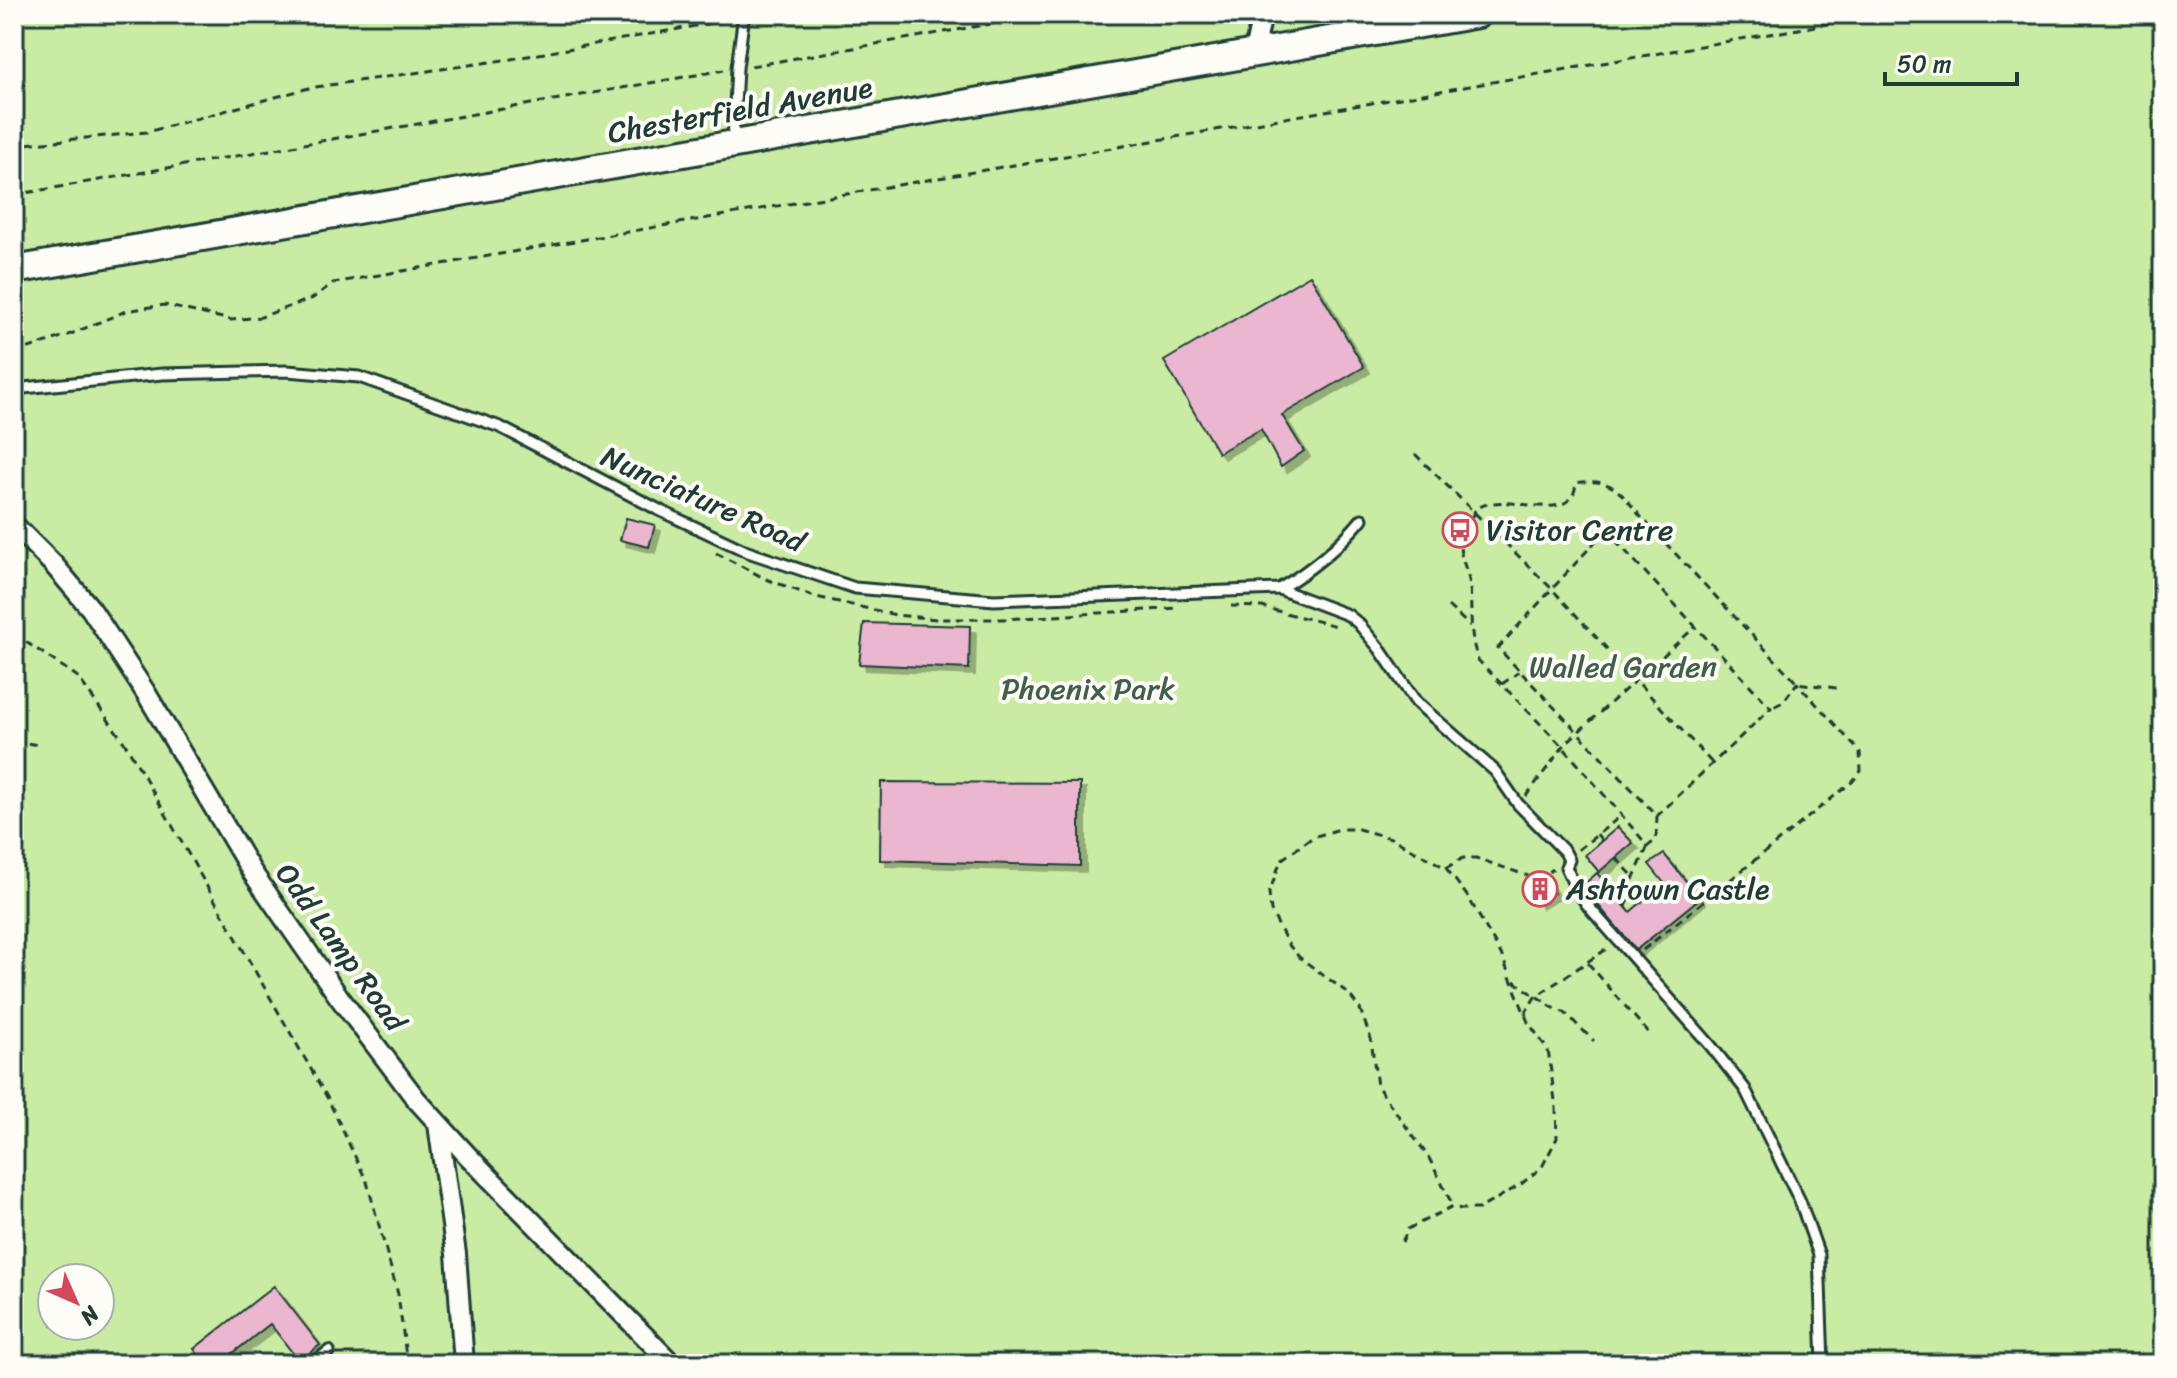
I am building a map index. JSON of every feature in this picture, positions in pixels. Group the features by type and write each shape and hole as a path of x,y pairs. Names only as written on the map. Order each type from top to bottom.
{"street":[{"path":"1254,53 1262,14"},
{"name":"Chesterfield Avenue","path":"14,270 1478,14"},
{"name":"Odd Lamp Road","path":"14,525 91,609 146,693 252,872 339,997 438,1124 672,1364"},
{"path":"438,1124 456,1254 464,1364"}],"lane":[{"path":"733,144 737,68 744,15"},
{"name":"Nunciature Road","path":"14,389 162,374 287,371 359,377 500,427 661,511 748,552 855,588 994,600 1279,589"},
{"path":"1279,589 1305,574 1331,553 1362,519"},
{"path":"1279,589 1348,615 1358,623 1416,702 1495,771 1518,804 1565,852 1569,860 1566,867 1575,887 1745,1089 1800,1201 1819,1255 1823,1364"},
{"path":"312,1364 329,1351"}],"path":[{"path":"14,195 1047,14"},
{"path":"14,353 126,311 164,305 231,320 261,317 313,298 333,283 1885,14"},
{"path":"14,145 147,132 309,88 511,59 744,15"},
{"path":"1415,454 1551,588 1713,764"},
{"path":"1633,958 1852,782 1861,771 1860,752 1641,517 1618,488 1592,480 1576,483 1575,492 1565,504 1552,507 1501,502 1474,511 1461,534 1460,548 1469,577 1471,642 1478,660 1563,747 1648,846"},
{"path":"1657,816 1498,648 1606,530 1771,708"},
{"path":"1448,606 1470,626"},
{"path":"1518,804 1563,747 1696,626"},
{"path":"14,634 78,677 128,748 328,1099 367,1182 398,1294 407,1364"},
{"path":"1502,684 1519,672"},
{"path":"1797,683 1836,688"},
{"path":"1626,907 1634,877 1648,846 1656,840 1657,816 1771,708 1783,702 1797,683"},
{"path":"14,741 39,745"},
{"path":"1340,829 1358,829 1391,838 1446,868 1468,897 1511,977 1528,1022 1548,1050 1557,1138 1542,1167 1520,1185 1479,1209 1461,1209 1453,1206 1429,1158 1377,1086 1369,1030 1360,1009 1349,994 1299,957 1288,944 1271,911 1269,893 1281,860 1313,837 1340,829"},
{"path":"1597,834 1602,841"},
{"path":"1446,868 1463,858 1476,858 1483,862"},
{"path":"1616,858 1634,877"},
{"path":"1528,1022 1526,1012 1535,997 1618,940"},
{"path":"1588,963 1652,1037"},
{"path":"1511,977 1521,988 1565,1013 1594,1041"},
{"path":"1402,1242 1408,1229 1453,1206"}],"green space":[{"name":"Phoenix Park","path":"14,14 2163,14 2163,1364 14,1364"}],"building":[{"path":"1310,275 1364,367 1282,415 1304,451 1281,467 1261,429 1218,453 1164,361"},
{"path":"626,518 655,525 649,547 620,540"},
{"path":"864,623 970,626 969,669 859,664"},
{"path":"881,782 1080,783 1080,866 880,860"},
{"path":"1618,827 1633,843 1599,872 1585,855"},
{"path":"1664,854 1700,898 1636,950 1582,886 1597,873 1630,912 1664,883 1649,864"},
{"name":"Ashtown Castle","path":"1546,879 1554,893 1536,903 1526,885 1534,880 1537,884"},
{"path":"274,1286 320,1345 299,1361 270,1324 219,1364 206,1364 194,1349"}],"place":[{"name":"Visitor Centre","path":"1460,530"},
{"name":"Ashtown Castle","path":"1540,889"}],"park label":[{"name":"Walled Garden","path":"1623,667"}]}
